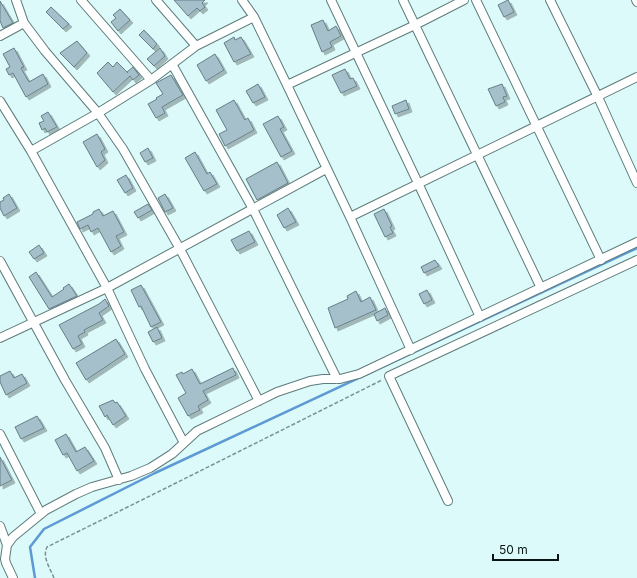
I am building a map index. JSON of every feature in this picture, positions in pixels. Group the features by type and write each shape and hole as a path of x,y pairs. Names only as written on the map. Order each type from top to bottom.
{"street":[{"path":"16,0 24,23 45,51 98,113 123,148 180,249 259,401"},
{"path":"81,0 151,80"},
{"path":"156,0 196,46"},
{"path":"242,0 254,17 287,85 326,169 350,216 411,350"},
{"path":"331,0 480,317"},
{"path":"403,0 541,288"},
{"path":"287,85 415,25 464,0"},
{"path":"476,0 537,125 600,260"},
{"path":"550,0 598,97 637,183"},
{"path":"31,152 151,80 196,46 254,17"},
{"path":"0,36 24,23"},
{"path":"172,64 253,209 337,379"},
{"path":"350,216 637,77"},
{"path":"0,100 108,288 145,369 184,442"},
{"path":"0,338 108,288 326,169"},
{"path":"13,578 5,558 8,545 13,537 41,514 76,494 150,468 172,454 197,431 277,392 298,384 323,379 348,378 359,374 637,242"},
{"path":"448,501 389,376 637,260"},
{"path":"0,261 79,405 105,448 119,480"},
{"path":"0,434 41,514"},
{"path":"0,526 8,545"}],"path":[{"path":"54,578 46,559 45,552 47,546 389,376"}],"building":[{"path":"174,0 205,0 202,3 205,7 200,11 197,8 188,16"},
{"path":"508,0 514,12 504,17 498,5"},
{"path":"0,1 13,23 3,28 0,21"},
{"path":"51,7 69,24 63,29 46,12"},
{"path":"120,9 130,20 118,31 111,22 116,18 113,15"},
{"path":"323,20 328,31 336,26 341,36 330,42 332,47 322,52 311,25"},
{"path":"144,30 157,44 153,49 139,35"},
{"path":"234,37 235,40 241,37 251,54 234,62 224,43"},
{"path":"77,41 87,53 74,67 60,53"},
{"path":"14,48 24,67 21,68 29,82 43,74 48,84 26,97 13,73 9,75 6,69 10,67 3,54"},
{"path":"160,48 165,56 154,66 147,59"},
{"path":"215,54 224,70 206,81 197,65"},
{"path":"108,62 113,67 117,62 127,72 133,67 139,75 133,80 130,76 113,92 97,73"},
{"path":"345,69 350,79 353,78 357,86 341,93 332,75"},
{"path":"171,75 183,95 162,107 165,113 156,118 148,104 163,94 156,83"},
{"path":"258,84 265,97 253,103 246,91"},
{"path":"502,84 507,96 503,97 505,102 496,106 488,89"},
{"path":"234,100 245,120 248,118 254,130 225,146 219,134 227,130 216,110"},
{"path":"406,100 409,109 395,114 392,106"},
{"path":"48,112 57,127 47,132 45,128 42,130 39,123 44,121 41,116"},
{"path":"278,116 284,127 280,129 292,151 281,157 263,124"},
{"path":"97,134 105,149 101,152 105,160 97,167 83,142"},
{"path":"148,148 153,158 145,162 140,153"},
{"path":"195,152 207,174 210,172 217,184 204,191 185,158"},
{"path":"277,162 288,183 257,200 246,179"},
{"path":"126,175 133,188 125,193 117,180"},
{"path":"9,194 17,208 4,216 0,208 0,202"},
{"path":"165,194 173,208 165,212 158,198"},
{"path":"148,204 152,210 138,218 134,212"},
{"path":"288,208 296,222 284,228 277,215"},
{"path":"99,209 103,216 113,211 124,232 116,236 121,246 111,252 98,228 91,232 88,225 80,229 77,222 93,214 93,212"},
{"path":"384,209 392,226 390,227 393,233 385,237 374,214"},
{"path":"249,231 255,242 237,251 231,240"},
{"path":"39,245 44,253 34,259 29,252"},
{"path":"435,260 439,266 424,273 421,267"},
{"path":"36,272 52,297 69,284 77,296 49,309 29,277"},
{"path":"141,285 161,322 151,327 131,290"},
{"path":"427,290 432,300 424,304 419,294"},
{"path":"356,291 361,302 370,297 376,310 335,328 328,308 348,299 347,296"},
{"path":"105,299 109,306 99,313 103,320 84,330 85,332 78,336 82,344 73,349 59,325 99,304"},
{"path":"385,308 388,315 377,321 374,314"},
{"path":"157,327 162,338 153,342 148,332"},
{"path":"116,339 125,354 86,380 76,363"},
{"path":"233,368 236,375 203,391 208,400 198,406 200,410 188,416 178,398 186,393 176,375 182,372 183,374 192,369 200,384"},
{"path":"10,371 14,378 22,374 27,383 6,395 0,382 0,376"},
{"path":"113,400 115,403 117,402 126,416 113,425 107,415 105,417 99,406"},
{"path":"37,416 44,428 21,439 15,427"},
{"path":"66,434 76,452 85,447 94,461 77,471 67,453 63,455 55,440"},
{"path":"0,457 12,480 0,486"}],"waterway":[{"path":"35,578 30,547 44,529 155,473 637,248"}]}
